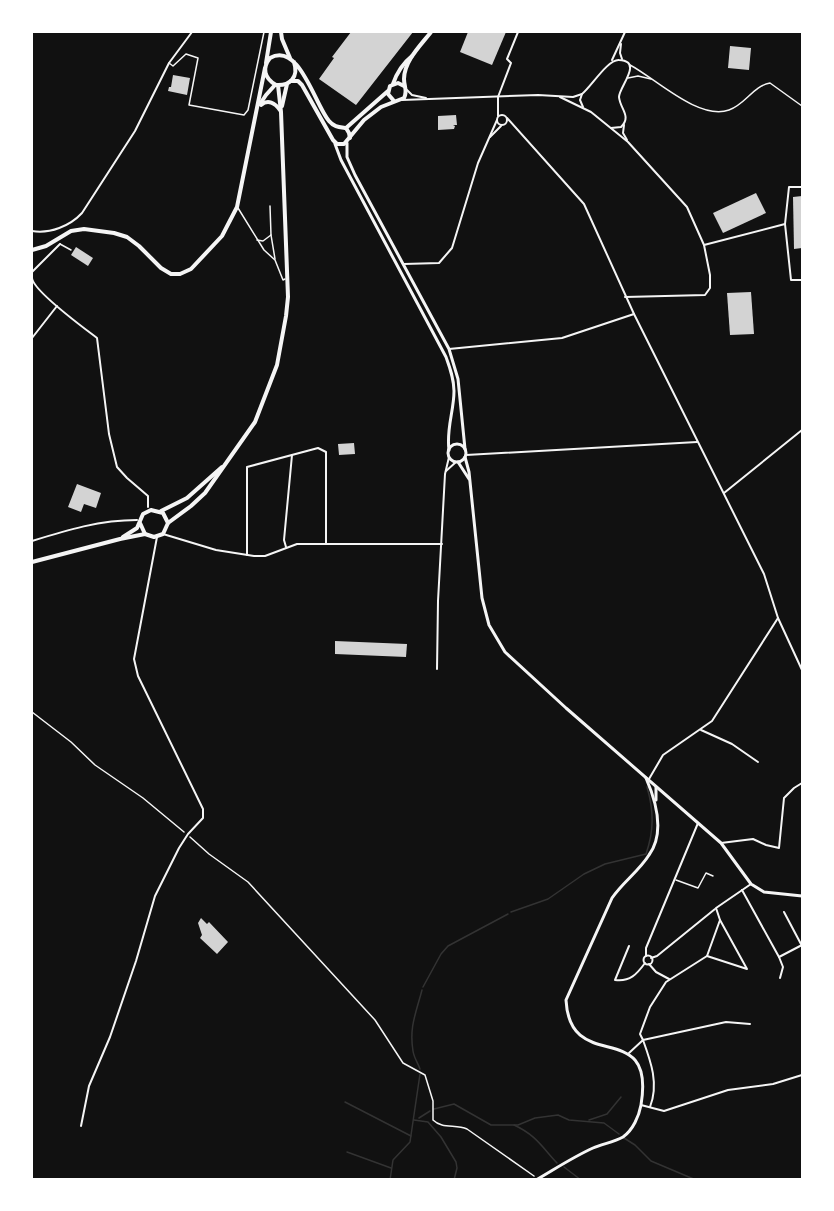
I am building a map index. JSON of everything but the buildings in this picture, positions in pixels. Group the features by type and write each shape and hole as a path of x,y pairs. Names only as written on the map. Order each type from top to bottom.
{"main road":[{"path":"32,250 46,246 71,231 114,233 127,237 161,268 171,274 180,274 191,269 222,236 237,207 271,32"},
{"path":"281,32 290,58"},
{"path":"258,108 266,94 277,85 298,81 333,140 341,145 348,141 364,120 381,107 402,100 406,96 405,70 412,56 431,32"},
{"path":"32,562 120,539 145,534 157,537 163,534 168,523 205,492 255,422 277,365 286,316 288,279 281,112 277,85 266,77 265,65 270,58 277,54 284,54 290,58 303,74 328,120 338,128 346,128 388,92 405,61 412,56"},
{"path":"281,112 289,82 296,72 294,62"},
{"path":"393,84 399,83 406,88"},
{"path":"388,92 389,97 394,101"},
{"path":"258,108 263,103 272,103 281,112"},
{"path":"333,140 334,130 338,128"},
{"path":"346,128 350,133 348,141"},
{"path":"120,539 136,528 143,514 169,508 187,498 227,462"},
{"path":"160,511 167,517 168,523"},
{"path":"139,521 145,534"}],"street":[{"path":"32,231 48,231 67,225 82,213 135,131 169,63 192,32"},
{"path":"404,264 434,265 439,263 453,248 478,163 497,118 498,97 512,63 507,59 518,32"},
{"path":"583,107 580,100 582,94 611,63 625,32"},
{"path":"622,41 620,53 631,71 619,93 626,115 623,132 628,142"},
{"path":"611,63 623,60"},
{"path":"406,88 412,94 429,98"},
{"path":"402,100 538,95 560,97 582,94"},
{"path":"560,97 583,107 628,142 687,207 704,245 710,275 710,288 705,295 625,297"},
{"path":"499,106 514,128 584,204 625,297 764,574 778,618 802,670"},
{"path":"497,118 506,117"},
{"path":"488,139 503,125 506,117"},
{"path":"497,118 498,123 514,128"},
{"path":"611,128 624,125"},
{"path":"333,140 341,160 446,357 452,374 454,392 448,430 449,457 445,474 437,669"},
{"path":"348,141 347,157 355,175 449,349 458,380 482,598 487,620 495,638 512,660 721,843 751,884 765,892 802,896"},
{"path":"802,187 789,187 785,224 791,280 802,280"},
{"path":"704,245 785,224"},
{"path":"32,272 60,244"},
{"path":"32,278 32,283 97,339 109,434 117,467 148,496 148,507"},
{"path":"32,338 57,306"},
{"path":"449,349 562,338 634,314"},
{"path":"724,493 802,430"},
{"path":"445,474 448,468 466,456 698,442"},
{"path":"449,450 453,445 458,444 465,449"},
{"path":"247,555 246,469 318,448 326,452 326,544"},
{"path":"286,547 284,540 292,455"},
{"path":"449,457 457,462 470,480"},
{"path":"32,541 80,526 111,520 139,521"},
{"path":"163,534 216,550 265,556 297,544 442,544"},
{"path":"81,1126 89,1086 110,1037 155,896 188,834 203,818 203,809 138,676 134,659 157,537"},
{"path":"647,778 663,755 701,730 719,712 778,618"},
{"path":"701,730 732,744 758,762"},
{"path":"537,1179 594,1147 623,1137 631,1130 641,1105 642,1072 629,1053 587,1040 579,1035 569,1018 566,1000 612,898 619,887 649,856 654,847 658,828 655,805 647,778"},
{"path":"721,843 753,839 779,848 784,798 802,783"},
{"path":"651,792 656,787"},
{"path":"655,805 656,787"},
{"path":"656,798 664,793"},
{"path":"629,946 615,980 627,980 645,963 643,959 646,956 646,948 698,823"},
{"path":"646,956 651,958 657,956 716,908 751,884"},
{"path":"742,890 779,957 783,967 780,978"},
{"path":"707,956 747,969 720,920 716,908"},
{"path":"779,957 802,945 784,912"},
{"path":"650,1107 654,1097 654,1078 651,1060 640,1034 650,1006 669,979 707,956 720,920"},
{"path":"649,964 651,958"},
{"path":"645,963 669,979"},
{"path":"629,1053 643,1040 726,1022 750,1024"},
{"path":"641,1105 664,1111 728,1090 773,1084 802,1075"}],"lane":[{"path":"169,63 173,66 186,54 198,58 189,105 244,116 248,110 264,32"},
{"path":"628,64 700,109 714,113 736,106 745,101 759,85 770,83 802,106"},
{"path":"628,78 638,76 652,79"},
{"path":"270,206 275,260 283,280 288,279"},
{"path":"237,207 241,210 256,240 275,260"},
{"path":"256,240 262,241 271,235"},
{"path":"60,244 71,250"},
{"path":"675,879 698,888 706,873 713,876"}],"path":[{"path":"32,712 71,742 103,771 143,798 209,854 248,882 375,1020 403,1063 425,1075 433,1101 433,1120 437,1124 459,1126 467,1130 537,1179"}],"waterway":[{"path":"511,912 548,899 584,874 605,864 646,854 651,837 652,821 647,787"},
{"path":"423,987 441,954 448,946 508,914"},
{"path":"420,1069 414,1054 412,1035 422,990"},
{"path":"390,1180 393,1160 410,1142 420,1074"},
{"path":"589,1120 607,1114 621,1097"},
{"path":"345,1102 411,1136"},
{"path":"434,1109 454,1104 491,1125 518,1125 535,1118 558,1115 569,1120 604,1123 619,1134"},
{"path":"419,1118 430,1111"},
{"path":"414,1120 428,1122 441,1137 456,1162 454,1180"},
{"path":"514,1125 533,1137 557,1163"},
{"path":"624,1138 635,1145 651,1161 696,1180"},
{"path":"347,1152 391,1168"},
{"path":"564,1167 581,1180"}]}
